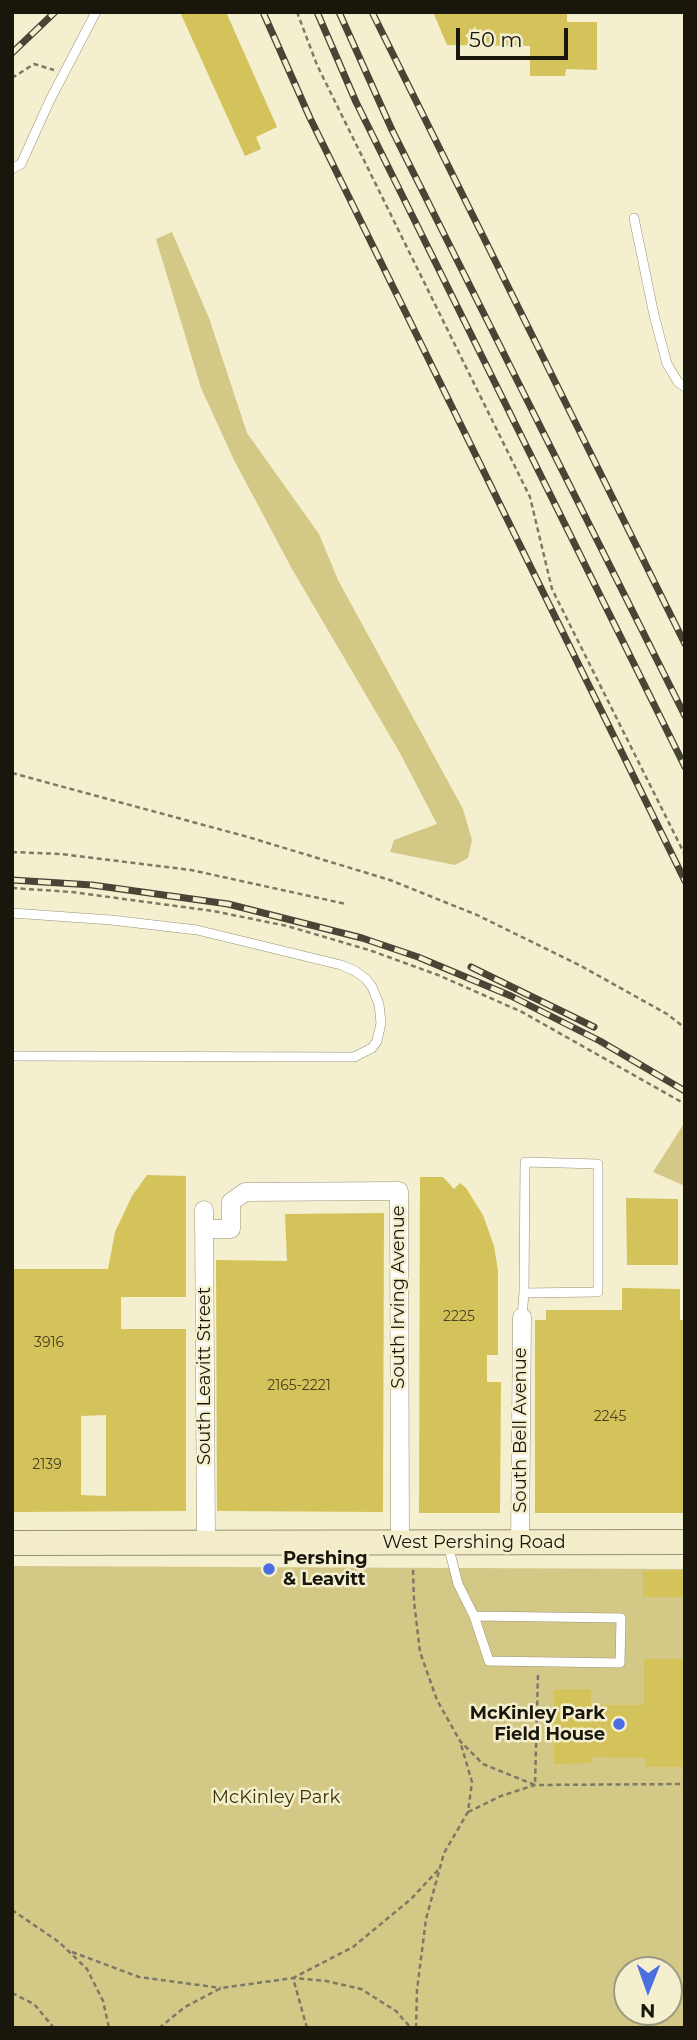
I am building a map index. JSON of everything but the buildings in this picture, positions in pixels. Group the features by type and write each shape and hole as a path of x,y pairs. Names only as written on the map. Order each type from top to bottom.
{"main road":[{"name":"West Pershing Road","path":"12,1543 685,1542"}],"street":[{"name":"South Irving Avenue","path":"204,1228 231,1228 231,1202 245,1192 399,1191 400,1542"},
{"name":"South Leavitt Street","path":"204,1210 206,1543"},
{"name":"South Bell Avenue","path":"520,1543 522,1317"}],"lane":[{"path":"12,169 20,164 96,12"},
{"path":"634,218 667,364 678,382 685,387"},
{"path":"12,913 197,930 341,965 355,971 372,987 379,1004 381,1023 377,1041 372,1048 354,1057 12,1056"},
{"path":"522,1317 525,1162 598,1164 598,1292 524,1293"},
{"path":"447,1543 458,1584 474,1616 489,1661 620,1663 621,1618 474,1616"}],"path":[{"path":"297,12 317,65 530,497 542,558 552,589 685,855"},
{"path":"12,78 34,65 64,73"},
{"path":"12,773 248,837 390,880 477,915 570,961 667,1014 685,1028"},
{"path":"12,852 61,854 191,870 346,904"},
{"path":"413,1570 420,1652 437,1700 460,1741 472,1783 468,1812 444,1853 426,1919 417,1990 416,2028"},
{"path":"536,1785 538,1662"},
{"path":"460,1741 483,1764 536,1785"},
{"path":"468,1812 500,1796 536,1785 685,1784"},
{"path":"293,1978 362,1941 411,1899 441,1867"},
{"path":"12,1910 69,1951 87,1969 103,2001 109,2028"},
{"path":"69,1951 139,1977 221,1988 293,1978 326,1981 361,1989 396,2011 411,2028"},
{"path":"293,1978 307,2028"},
{"path":"159,2028 185,2007 221,1988"},
{"path":"12,1993 34,2004 54,2028"}],"green space":[{"path":"172,232 209,318 247,433 319,534 338,580 463,809 472,840 468,858 455,865 390,852 394,840 437,824 400,753 292,569 234,460 201,388 156,239"},
{"path":"685,1122 685,1186 653,1172"},
{"name":"McKinley Park","path":"12,1566 685,1569 685,2028 12,2028"}],"railway":[{"path":"12,53 55,12"},
{"path":"263,12 310,118 685,881"},
{"path":"317,12 356,102 685,767"},
{"path":"339,12 392,130 685,716"},
{"path":"372,12 685,644"},
{"path":"12,880 92,885 228,904 362,938 418,957 511,996 600,1041 685,1091"},
{"path":"471,967 594,1027"}],"place":[{"name":"Pershing & Leavitt","path":"269,1569"},
{"name":"McKinley Park Field House","path":"619,1724"}]}
